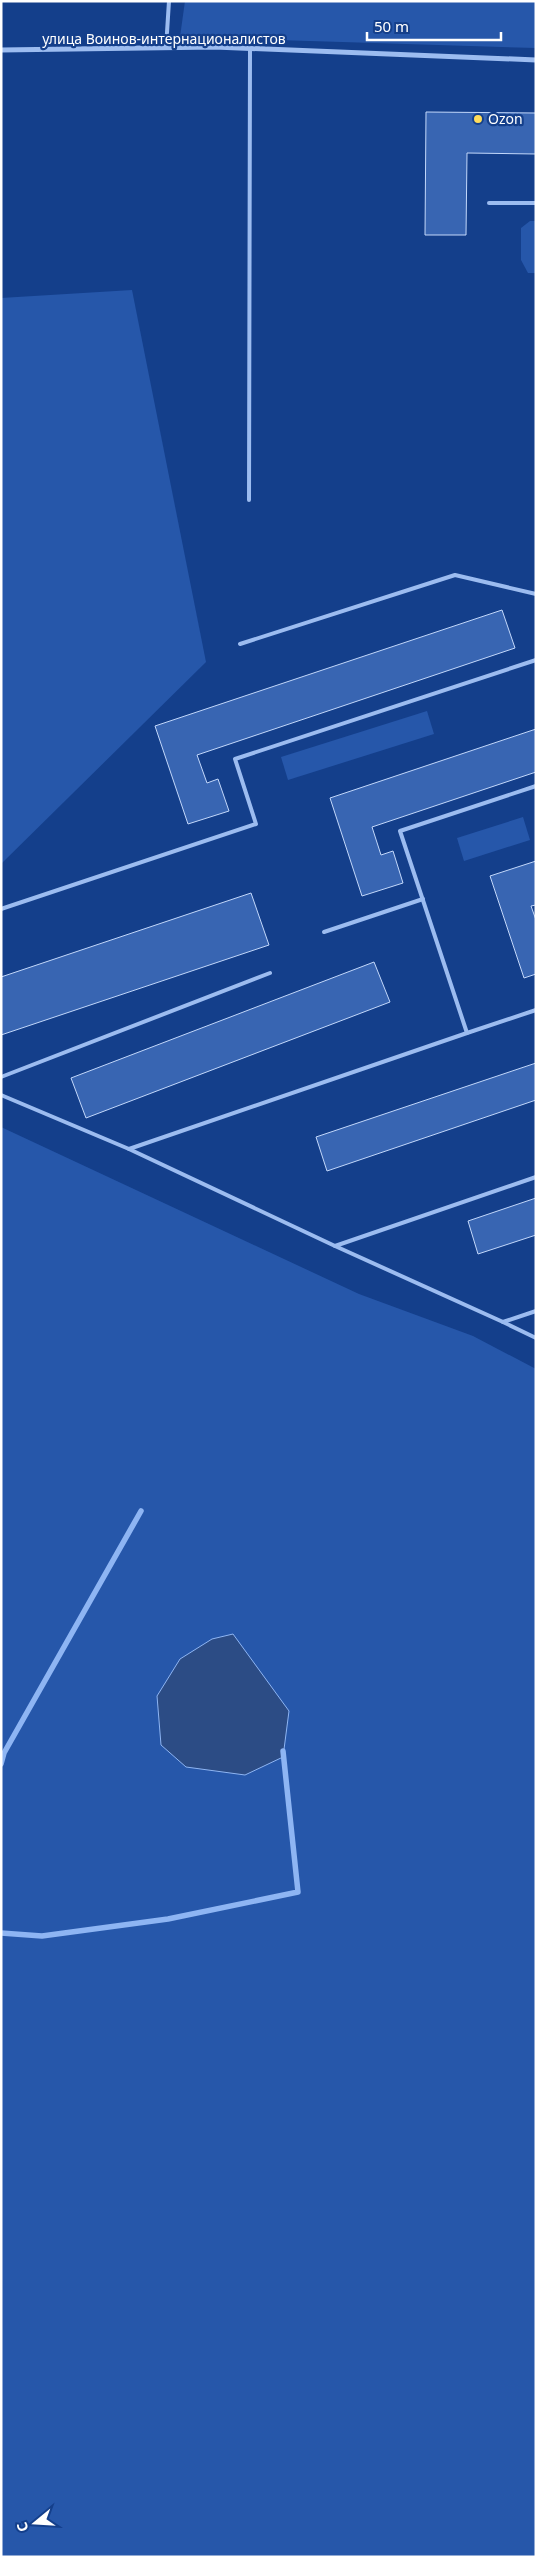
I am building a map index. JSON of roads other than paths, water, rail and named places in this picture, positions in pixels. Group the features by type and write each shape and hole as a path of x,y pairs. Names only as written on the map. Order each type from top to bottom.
{"street":[{"name":"улица Воинов-интернационалистов","path":"1,50 250,49 536,60"}],"lane":[{"path":"166,48 169,1"},
{"path":"250,49 250,500"},
{"path":"488,203 536,203"},
{"path":"240,644 456,575 536,594"},
{"path":"1,909 256,824 235,759 536,660"},
{"path":"467,1033 400,831 536,786"},
{"path":"324,932 423,899"},
{"path":"1,1077 270,974"},
{"path":"129,1149 536,1010"},
{"path":"1,1095 129,1149 536,1338"},
{"path":"335,1246 536,1177"},
{"path":"503,1322 536,1311"}],"waterway":[{"path":"1,1764 4,1753 141,1511"},
{"path":"1,1933 42,1936 168,1919 298,1892 283,1751"}],"place":[{"name":"Ozon","path":"478,119"}]}
